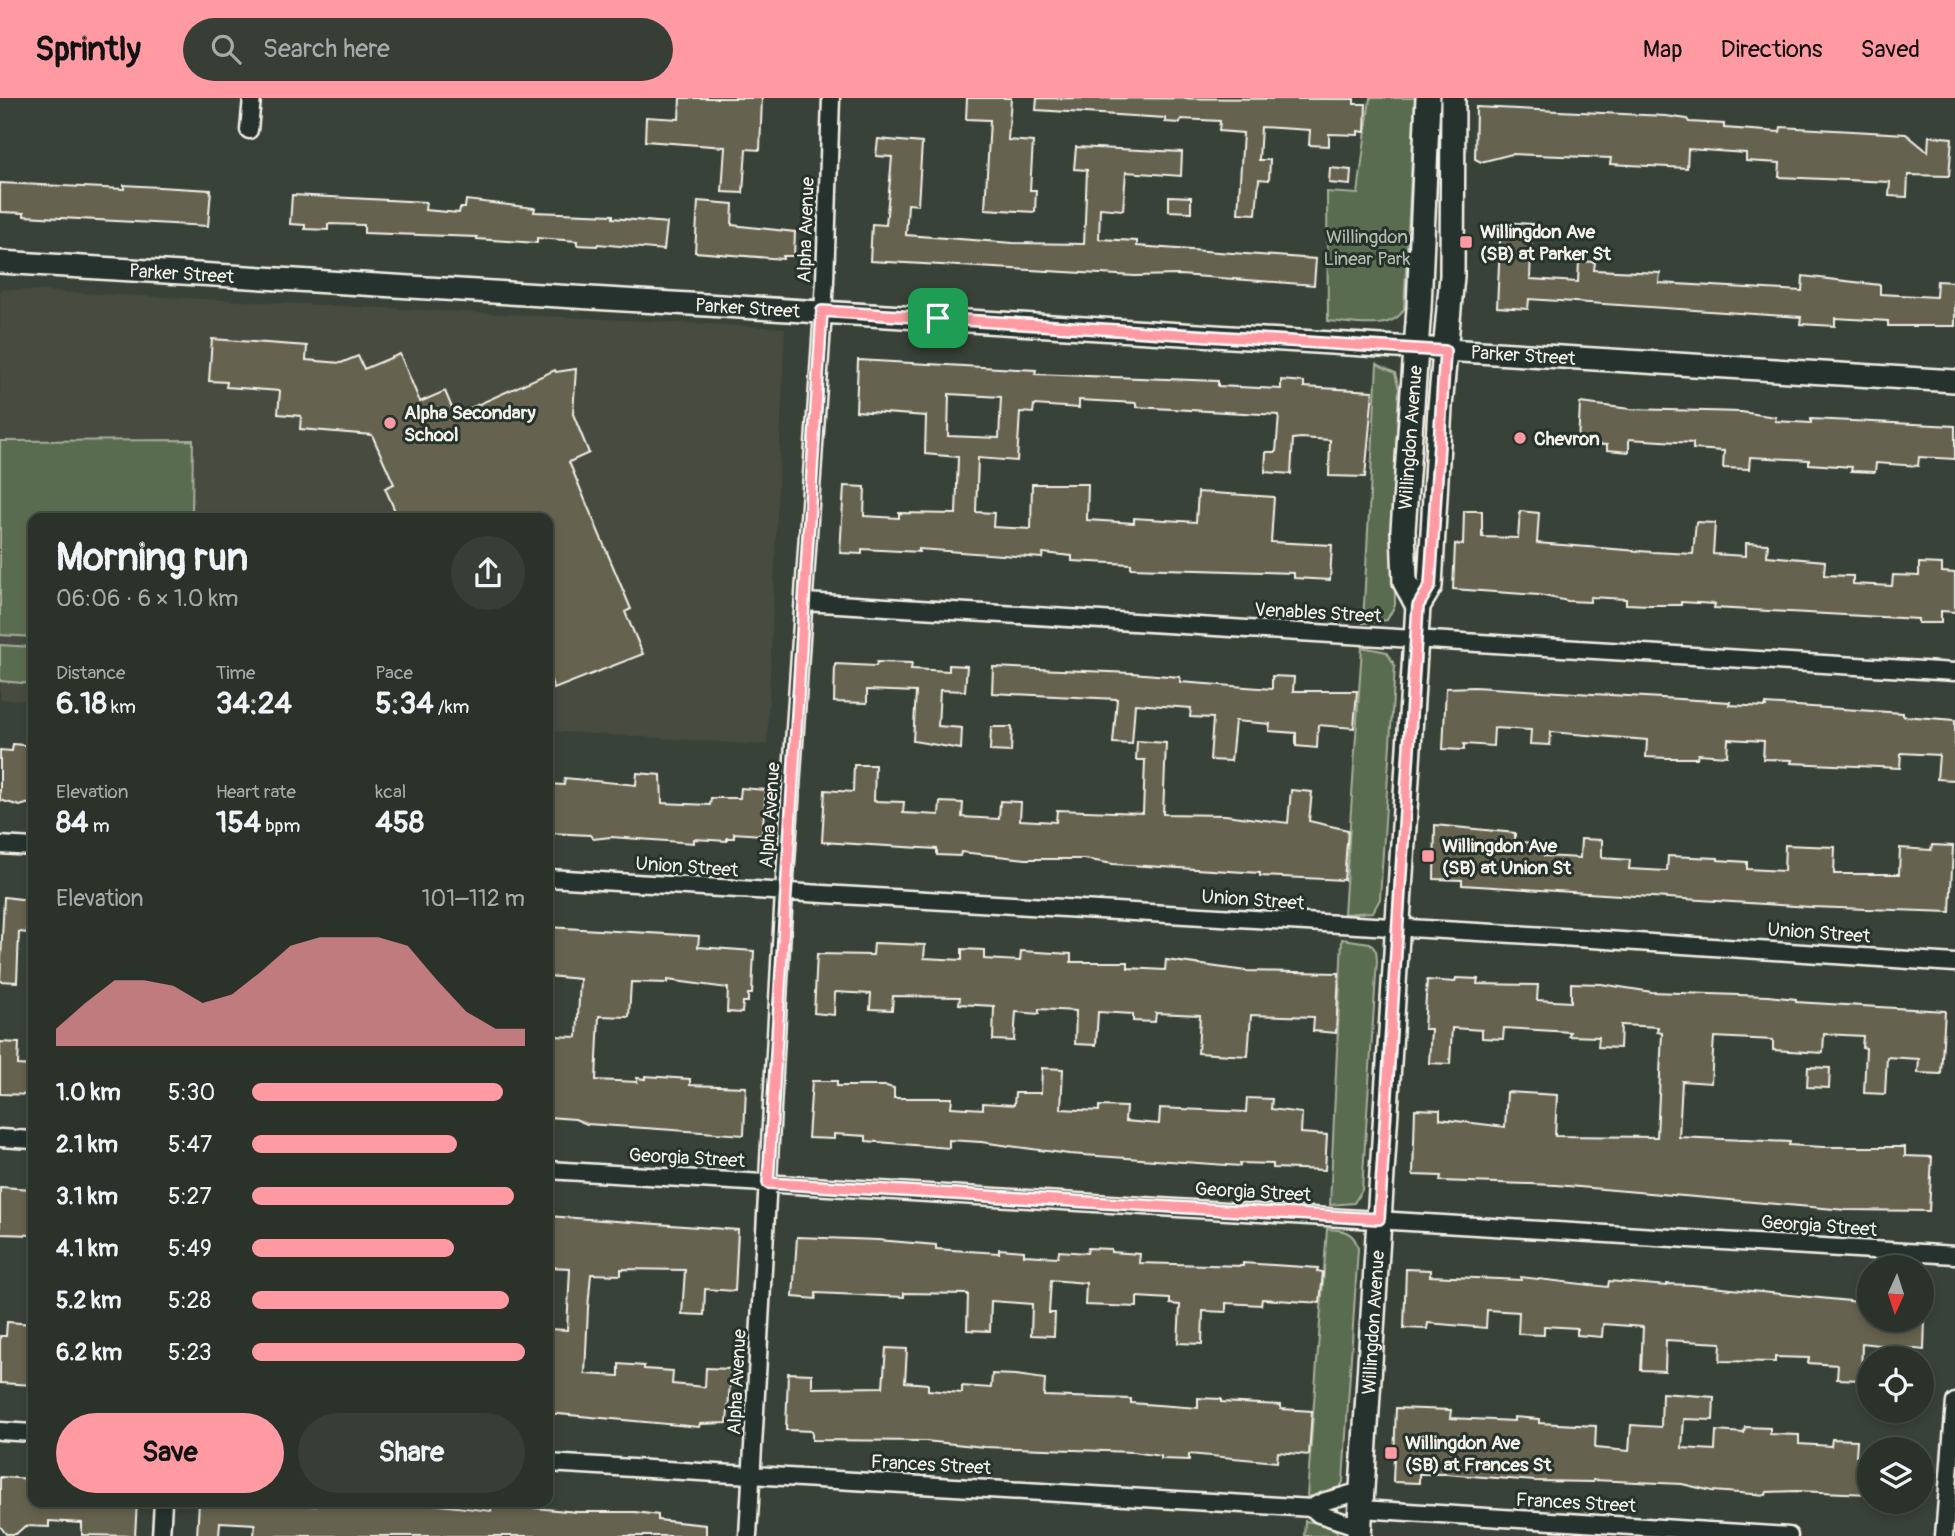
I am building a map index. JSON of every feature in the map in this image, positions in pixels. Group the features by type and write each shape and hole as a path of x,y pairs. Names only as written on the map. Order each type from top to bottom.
{"main road":[{"name":"Willingdon Avenue","path":"1418,606 1405,582 1403,530 1428,98"},
{"name":"Willingdon Avenue","path":"1360,1516 1418,606 1430,586 1452,276 1453,98"}],"street":[{"path":"249,130 252,98"},
{"name":"Alpha Avenue","path":"748,1536 784,893 822,311 831,98"},
{"name":"Parker Street","path":"0,262 1955,381"},
{"name":"Venables Street","path":"805,602 1955,672"},
{"path":"0,845 28,847"},
{"name":"Union Street","path":"553,878 1955,963"},
{"path":"0,1138 28,1140"},
{"name":"Georgia Street","path":"553,1170 1955,1255"},
{"path":"1944,1536 1955,1402"},
{"path":"0,1431 28,1433"},
{"name":"Frances Street","path":"553,1463 1312,1508 1319,1514 1789,1536"},
{"name":"Frances Street","path":"1312,1508 1319,1502 1340,1499 1360,1516"},
{"path":"161,1536 163,1507"}],"shaded area":[{"name":"Alpha Secondary School","path":"0,289 785,328 767,745 553,731 553,513 28,513 28,701 0,699"}],"green space":[{"name":"Willingdon Linear Park","path":"1370,98 1415,98 1404,309 1390,321 1380,324 1328,321 1327,192 1358,194"},
{"path":"1377,364 1395,373 1399,389 1394,503 1395,605 1387,620 1363,623"},
{"path":"193,440 192,513 28,513 28,637 0,635 0,441"},
{"path":"0,645 28,647 28,684 0,681"},
{"path":"1362,647 1387,652 1395,666 1380,899 1373,912 1344,914"},
{"path":"1342,939 1370,943 1376,951 1377,960 1362,1190 1354,1203 1330,1205"},
{"path":"1327,1229 1347,1232 1354,1238 1358,1248 1343,1482 1332,1494 1307,1496"},
{"path":"1305,1521 1332,1525 1339,1536 1304,1536"}],"building":[{"path":"680,98 762,98 760,150 746,149 743,193 722,192 725,147 645,141 646,117 679,119"},
{"path":"967,98 1011,98 1008,140 1033,142 1030,190 1036,190 1035,212 985,209 990,120 966,119"},
{"path":"1037,98 1354,99 1354,104 1366,104 1365,132 1358,131 1358,135 1329,134 1329,146 1309,145 1310,130 1261,127 1259,160 1270,160 1269,180 1259,179 1256,214 1238,213 1243,133 1219,131 1220,121 1181,119 1180,123 1165,122 1165,118 1036,110"},
{"path":"1476,107 1666,116 1687,119 1689,122 1724,124 1724,128 1780,132 1781,127 1906,134 1928,152 1929,136 1952,138 1949,176 1908,175 1907,197 1889,196 1890,182 1779,177 1780,163 1746,161 1746,153 1688,149 1687,168 1610,164 1611,158 1512,154 1481,162 1475,159"},
{"path":"878,139 922,143 918,205 908,204 906,235 1013,243 1084,244 1087,170 1074,169 1076,147 1182,152 1181,176 1126,172 1123,210 1100,208 1099,239 1137,241 1137,246 1316,259 1314,285 1180,275 1135,276 870,261 872,224 886,225 892,157 876,156"},
{"path":"1330,168 1351,170 1350,185 1329,183"},
{"path":"0,183 124,189 124,185 211,190 208,226 24,216 24,213 0,212"},
{"path":"292,195 426,202 425,210 459,213 460,208 465,208 466,200 535,208 534,212 613,215 613,218 667,223 664,250 598,244 577,245 577,241 537,238 537,243 477,237 364,233 364,225 328,224 328,230 305,229 305,225 290,224"},
{"path":"1169,196 1191,197 1191,212 1169,211"},
{"path":"698,201 733,204 732,225 795,232 794,256 783,256 783,259 695,252"},
{"path":"1501,222 1532,224 1530,279 1578,282 1579,261 1595,262 1594,270 1660,273 1659,283 1802,291 1803,276 1880,285 1880,294 1936,297 1937,281 1955,282 1955,326 1888,326 1888,321 1835,318 1835,326 1800,324 1801,317 1529,299 1528,309 1497,307"},
{"path":"212,339 307,346 306,360 341,363 358,356 364,369 400,354 420,402 445,391 455,415 555,370 576,369 573,414 589,453 569,462 631,609 625,612 643,654 554,689 553,513 396,513 385,488 394,484 372,435 300,429 301,416 278,414 280,391 226,387 227,382 209,381"},
{"path":"858,360 1036,370 1035,374 1218,381 1218,386 1281,389 1281,380 1304,382 1304,387 1373,391 1365,477 1329,476 1330,440 1301,438 1293,439 1291,474 1265,472 1266,452 1276,452 1279,415 1136,407 1136,403 1079,400 1079,408 1034,405 1033,413 1020,412 1017,461 978,458 976,512 994,513 993,527 1031,529 1032,484 1088,484 1087,520 1134,523 1134,518 1196,522 1198,492 1274,497 1271,542 1332,545 1330,580 1294,578 1294,573 1131,568 1131,564 1072,561 1072,556 1043,553 1042,558 919,549 919,552 862,549 862,554 840,553 844,486 865,487 864,516 899,518 899,513 956,514 958,457 925,454 926,416 856,411","holes":["949,394 1001,397 999,438 948,436"]},
{"path":"1580,403 1631,409 1741,412 1776,417 1775,421 1811,423 1811,419 1955,426 1955,459 1919,457 1918,466 1876,463 1875,472 1851,471 1852,467 1809,464 1809,460 1750,457 1749,469 1723,468 1724,451 1693,449 1693,443 1629,439 1629,452 1607,450 1607,445 1578,444"},
{"path":"1464,511 1482,511 1482,537 1518,538 1520,511 1539,513 1537,543 1693,554 1696,522 1715,523 1713,554 1746,556 1746,543 1768,544 1767,556 1825,561 1824,575 1853,576 1853,584 1892,586 1893,575 1919,576 1919,563 1942,564 1942,572 1955,573 1955,612 1941,611 1941,623 1918,623 1918,619 1714,608 1715,604 1626,604 1626,599 1590,597 1590,602 1568,601 1539,595 1453,589 1455,544 1463,545"},
{"path":"877,662 912,663 911,669 949,671 949,665 967,666 965,691 940,690 938,726 962,728 961,749 913,741 916,692 867,690 867,703 834,702 835,664 876,666"},
{"path":"993,667 1132,673 1180,677 1180,682 1272,689 1272,676 1294,677 1293,691 1357,691 1354,728 1318,725 1317,748 1296,746 1296,733 1269,731 1270,724 1235,721 1231,761 1210,760 1213,718 1190,717 1191,708 1135,704 1132,744 1113,743 1117,699 992,693"},
{"path":"1474,687 1730,702 1729,705 1766,707 1766,704 1903,713 1903,716 1955,720 1955,780 1937,779 1939,755 1901,753 1900,768 1791,763 1792,760 1763,759 1764,741 1728,739 1727,756 1698,754 1697,758 1646,757 1647,740 1551,732 1550,745 1530,744 1531,730 1494,728 1493,746 1464,744 1464,750 1443,749 1446,688"},
{"path":"991,727 1012,727 1011,752 990,751"},
{"path":"1137,741 1166,743 1163,814 1225,815 1288,823 1291,790 1312,792 1309,821 1348,830 1344,880 1260,876 1260,873 1113,864 1084,859 1026,859 961,852 960,856 937,855 937,849 822,842 825,790 853,792 854,765 875,765 874,801 904,802 903,813 939,815 940,802 963,803 962,817 999,819 1000,801 1021,802 1020,820 1056,822 1057,810 1143,813 1145,760 1136,760"},
{"path":"13,744 28,746 28,804 20,806 0,800 0,750 12,751"},
{"path":"637,773 661,775 662,803 710,805 711,798 740,798 741,788 766,790 762,835 734,833 734,838 727,838 727,841 694,839 694,843 611,837 593,839 590,835 553,833 553,784 564,785 565,778 636,785"},
{"path":"1435,825 1515,833 1515,842 1544,843 1544,856 1580,858 1581,839 1602,840 1602,858 1630,860 1629,869 1667,871 1668,856 1718,858 1747,862 1747,869 1784,871 1785,845 1835,847 1834,874 1899,874 1900,848 1931,850 1932,845 1953,846 1950,912 1811,907 1462,885 1462,880 1434,879"},
{"path":"4,897 28,900 27,933 19,932 17,982 0,981"},
{"path":"553,927 699,936 698,947 754,951 752,994 748,994 748,1002 743,1002 742,1013 727,1012 728,988 667,980 667,983 631,982 629,1017 599,1016 596,1080 637,1082 637,1078 645,1079 645,1076 690,1079 690,1085 746,1087 744,1135 587,1124 575,1119 553,1117 553,1036 577,1037 580,979 553,976"},
{"path":"874,943 925,945 924,958 962,960 962,949 984,950 984,959 1020,961 1021,951 1071,954 1071,962 1128,962 1128,968 1165,970 1166,960 1246,971 1339,973 1336,1033 1313,1031 1314,1017 1251,1015 1248,1056 1198,1053 1200,1015 1156,1013 1155,1022 1133,1021 1133,1014 1098,1012 1096,1045 1075,1044 1076,1011 1039,1009 1039,1014 1016,1012 1014,1041 993,1040 994,1006 959,1004 960,997 893,996 892,1010 870,1009 871,994 835,992 834,1015 814,1013 817,954 873,955"},
{"path":"1456,978 1478,979 1477,984 1538,985 1537,1000 1571,1002 1571,983 1601,984 1652,992 1768,996 1796,999 1796,1002 1945,1011 1941,1074 1918,1073 1919,1059 1887,1057 1885,1094 1864,1093 1866,1048 1862,1047 1863,1036 1824,1034 1823,1053 1773,1050 1773,1040 1714,1037 1711,1083 1682,1081 1679,1137 1790,1142 1789,1145 1823,1147 1905,1147 1905,1156 1932,1157 1929,1211 1846,1210 1556,1185 1440,1181 1441,1176 1413,1175 1415,1109 1440,1110 1440,1119 1505,1127 1507,1092 1557,1095 1555,1136 1657,1137 1662,1033 1657,1032 1658,1027 1621,1025 1620,1048 1598,1047 1599,1037 1569,1036 1570,1032 1504,1028 1503,1039 1482,1038 1482,1030 1452,1028 1450,1064 1429,1063 1431,1029 1424,1029 1427,980 1455,982"},
{"path":"0,1042 19,1043 18,1065 28,1066 28,1095 0,1094"},
{"path":"1808,1067 1830,1068 1829,1088 1807,1087"},
{"path":"1042,1068 1063,1069 1061,1109 1099,1111 1099,1106 1126,1107 1125,1121 1159,1124 1160,1108 1246,1112 1247,1098 1272,1099 1271,1109 1302,1113 1301,1133 1327,1135 1325,1170 1273,1168 1273,1164 1240,1163 1240,1166 1069,1154 949,1140 949,1148 866,1141 866,1136 834,1134 834,1139 808,1138 812,1081 837,1081 837,1086 886,1086 894,1088 894,1098 952,1098 951,1107 983,1109 983,1103 1014,1105 1015,1093 1041,1093"},
{"path":"0,1187 28,1189 28,1235 0,1234"},
{"path":"553,1216 738,1230 735,1291 705,1289 704,1315 682,1314 685,1270 621,1269 621,1275 591,1274 588,1308 585,1374 619,1376 619,1364 644,1366 644,1369 673,1371 672,1384 705,1387 706,1368 731,1369 727,1423 700,1424 699,1427 553,1413 553,1329 567,1330 570,1268 553,1267"},
{"path":"797,1237 878,1240 936,1245 936,1249 999,1253 999,1249 1024,1251 1024,1255 1058,1257 1059,1251 1087,1253 1088,1248 1111,1249 1111,1252 1140,1254 1139,1263 1243,1266 1243,1263 1318,1268 1317,1271 1323,1272 1320,1303 1262,1299 1261,1305 1226,1303 1226,1312 1203,1311 1202,1344 1178,1343 1180,1305 1170,1304 1170,1299 1137,1297 1137,1307 1085,1305 1086,1283 1051,1280 1049,1313 1055,1313 1054,1336 1031,1335 1032,1304 991,1301 990,1331 967,1330 968,1294 904,1293 904,1297 816,1293 816,1299 793,1297"},
{"path":"1406,1269 1430,1270 1430,1276 1521,1280 1521,1277 1608,1287 1609,1281 1667,1286 1692,1285 1857,1302 1857,1332 1925,1332 1924,1346 1862,1343 1862,1346 1857,1346 1857,1380 1837,1379 1838,1365 1808,1363 1809,1358 1775,1357 1775,1362 1720,1361 1721,1343 1666,1340 1665,1371 1641,1370 1643,1327 1603,1324 1602,1337 1577,1335 1577,1328 1544,1326 1544,1335 1518,1334 1519,1312 1487,1310 1486,1328 1428,1323 1427,1329 1404,1328"},
{"path":"7,1322 28,1324 28,1385 0,1383 0,1336 6,1336"},
{"path":"886,1348 907,1349 905,1382 928,1384 928,1390 962,1393 962,1386 991,1388 992,1374 1016,1375 1045,1379 1044,1396 1131,1399 1131,1403 1198,1408 1198,1398 1221,1399 1221,1402 1281,1405 1281,1409 1312,1411 1309,1455 1278,1452 1277,1462 1189,1454 1189,1460 1161,1459 1161,1456 1133,1452 984,1447 925,1441 812,1440 812,1431 786,1430 788,1373 812,1374 812,1388 883,1387"},
{"path":"1662,1393 1714,1397 1713,1420 1684,1419 1682,1448 1715,1450 1716,1431 1744,1433 1745,1427 1770,1428 1770,1434 1799,1435 1799,1444 1831,1446 1832,1439 1857,1440 1857,1494 1796,1491 1767,1492 1766,1495 1712,1491 1682,1484 1593,1480 1535,1481 1446,1474 1419,1474 1419,1483 1393,1482 1396,1408 1451,1410 1450,1418 1514,1421 1514,1417 1539,1419 1539,1423 1596,1426 1595,1448 1629,1451 1631,1425 1661,1427"},
{"path":"0,1477 28,1479 28,1507 137,1507 135,1536 82,1535 82,1523 49,1521 49,1527 25,1526 16,1534 6,1534 0,1526"},
{"path":"199,1507 457,1507 491,1511 492,1507 524,1507 577,1512 635,1512 658,1515 658,1520 706,1525 706,1536 254,1536 255,1524 220,1522 219,1536 197,1536"}],"place":[{"name":"Willingdon Ave (SB) at Parker St","path":"1466,242"},
{"name":"Alpha Secondary School","path":"390,423"},
{"name":"Chevron","path":"1520,438"},
{"name":"Willingdon Ave (SB) at Union St","path":"1428,856"},
{"name":"Willingdon Ave (SB) at Frances St","path":"1391,1453"}],"route":[{"path":"822,311 938,318 1445,351 1430,586 1418,606 1379,1219 768,1183 822,311"}]}
